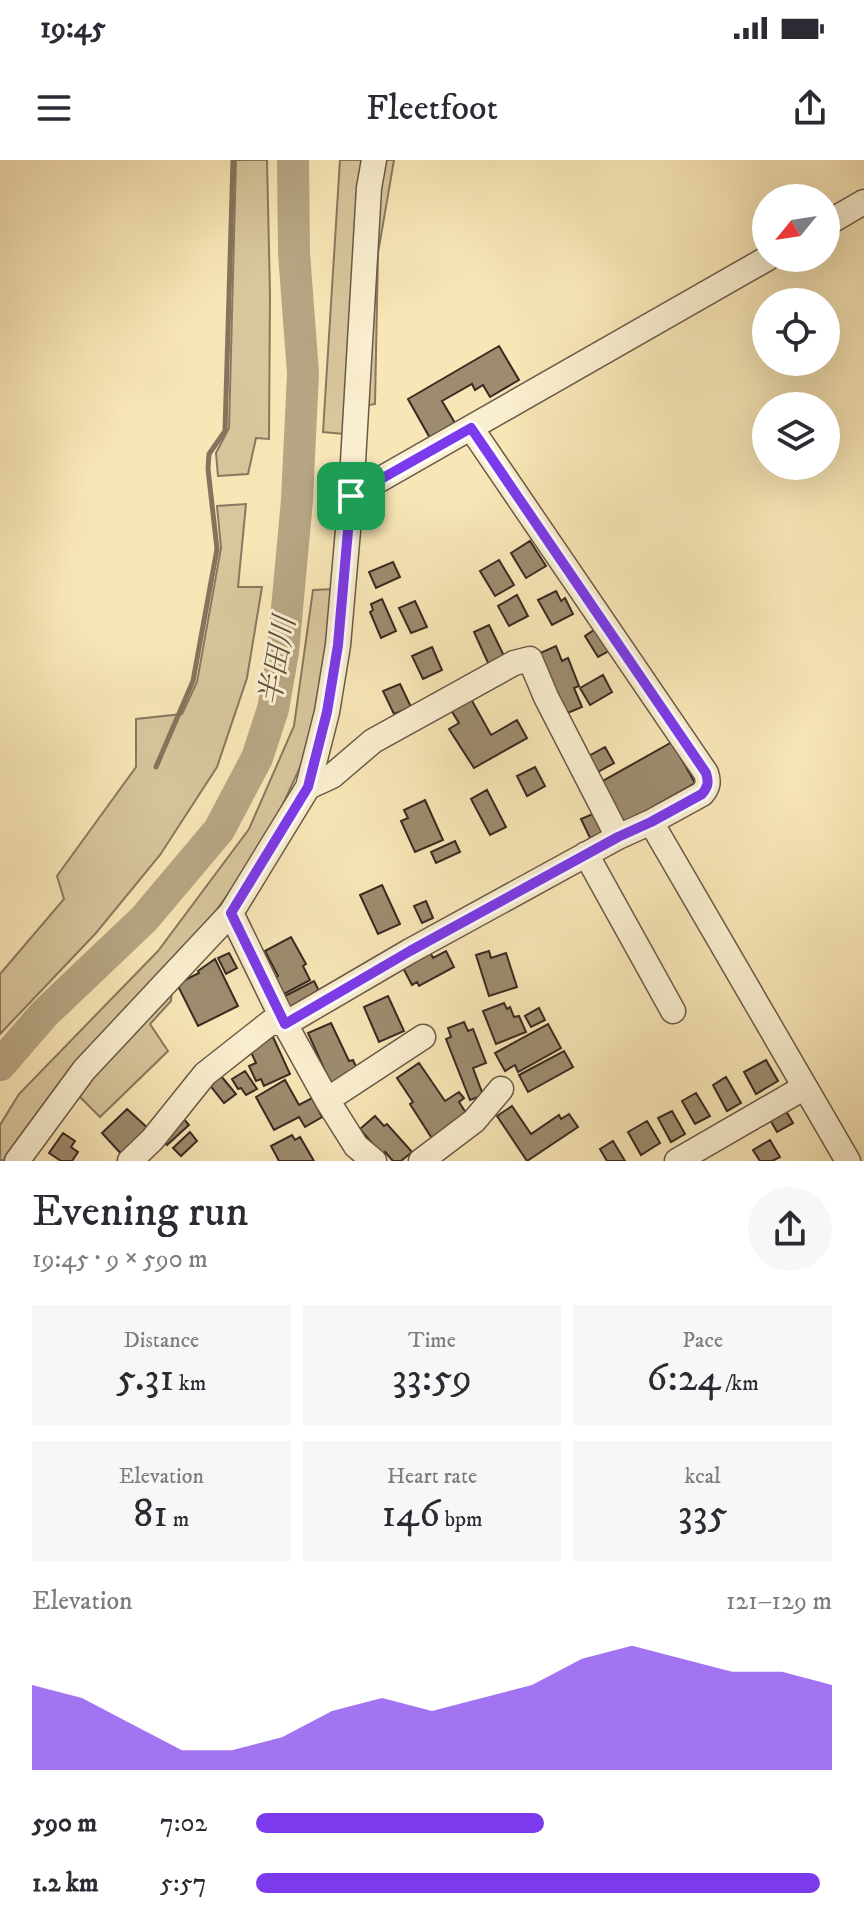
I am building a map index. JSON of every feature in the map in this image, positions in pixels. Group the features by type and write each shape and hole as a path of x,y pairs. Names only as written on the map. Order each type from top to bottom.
{"street":[{"path":"17,1161 84,1070 231,913 308,787 327,712 338,645 351,496 369,188 374,160"},
{"path":"840,216 864,202"},
{"path":"351,496 752,267"},
{"path":"130,1161 152,1140 205,1074 271,1022 285,1024 410,951 702,794 707,788 709,780 706,773 471,428"},
{"path":"308,787 332,776 373,741 514,663 530,659 546,697 618,837"},
{"path":"651,822 848,1161"},
{"path":"586,854 673,1011"},
{"path":"231,913 285,1024 327,1100 356,1146 374,1161"},
{"path":"327,1100 423,1037"},
{"path":"677,1161 805,1087"},
{"path":"421,1161 474,1121 501,1089"}],"shaded area":[{"path":"236,160 267,160 269,439 256,438 248,474 218,476 216,453 229,428"},
{"path":"340,160 394,160 378,253 375,404 348,409 344,434 323,432"},
{"path":"246,504 238,587 262,587 247,678 217,767 160,855 96,933 0,1034 0,974 64,899 57,876 136,767 136,719 182,714 197,682 221,548 217,506"},
{"path":"335,589 312,741 268,837 173,979 171,1001 150,1024 168,1051 100,1117 75,1092 14,1161 0,1160 0,1125 19,1094 158,951 249,829 294,726 313,590"}],"building":[{"path":"499,346 519,380 490,397 483,385 475,390 472,384 442,401 455,423 430,438 408,399"},
{"path":"530,541 546,566 526,578 511,553"},
{"path":"499,560 514,585 495,596 480,571"},
{"path":"393,562 400,577 376,588 369,572"},
{"path":"556,591 561,601 565,598 573,614 552,625 538,600"},
{"path":"517,595 528,616 509,626 498,606"},
{"path":"382,599 396,631 381,638 370,612 373,610 371,604"},
{"path":"415,601 427,627 411,633 399,608"},
{"path":"489,625 505,658 489,665 474,632"},
{"path":"597,628 611,650 598,657 585,636"},
{"path":"556,646 562,661 568,658 579,686 574,688 582,707 563,715 538,654"},
{"path":"432,647 442,670 423,679 412,656"},
{"path":"603,675 612,692 590,705 580,688"},
{"path":"400,684 411,707 394,714 383,691"},
{"path":"471,699 491,735 517,720 527,738 474,768 449,729 459,723 451,710"},
{"path":"672,742 695,783 624,823 601,782"},
{"path":"605,747 614,763 596,773 587,757"},
{"path":"535,767 545,786 527,796 517,776"},
{"path":"487,790 506,827 490,835 471,799"},
{"path":"425,800 443,840 415,852 401,821 408,818 404,810"},
{"path":"595,813 606,836 592,842 581,819"},
{"path":"455,841 460,852 436,863 431,852"},
{"path":"382,885 400,924 378,934 360,895"},
{"path":"426,901 433,918 422,923 414,906"},
{"path":"291,937 306,964 303,966 310,980 282,995 273,979 278,976 265,951"},
{"path":"446,951 454,967 419,986 417,982 412,985 402,966 430,952 433,958"},
{"path":"489,951 491,958 506,953 517,987 489,996 476,955"},
{"path":"229,953 237,968 226,974 218,958"},
{"path":"215,959 238,1006 198,1026 177,984 199,973"},
{"path":"314,981 320,993 288,1010 281,998"},
{"path":"388,996 404,1031 379,1042 364,1007"},
{"path":"504,1003 507,1009 510,1007 514,1017 519,1016 526,1032 496,1044 483,1011"},
{"path":"539,1008 545,1020 531,1027 525,1016"},
{"path":"464,1022 468,1031 473,1029 486,1063 473,1068 483,1095 470,1100 446,1039 451,1037 448,1028"},
{"path":"331,1023 349,1061 353,1060 358,1071 331,1084 308,1033"},
{"path":"548,1024 561,1048 518,1072 515,1065 505,1071 495,1053"},
{"path":"273,1037 290,1074 264,1086 261,1079 256,1081 249,1066 256,1063 249,1048"},
{"path":"564,1051 573,1067 528,1092 519,1075"},
{"path":"766,1060 778,1081 756,1094 744,1072"},
{"path":"419,1063 445,1101 459,1092 464,1098 459,1102 468,1116 433,1140 397,1078"},
{"path":"245,1071 257,1089 246,1095 232,1079"},
{"path":"221,1076 236,1094 224,1103 209,1084"},
{"path":"726,1077 741,1103 727,1111 713,1085"},
{"path":"285,1080 299,1105 312,1098 322,1117 305,1127 299,1117 274,1130 256,1097"},
{"path":"696,1093 710,1116 695,1124 682,1101"},
{"path":"512,1106 531,1134 559,1115 561,1119 569,1114 578,1127 527,1161 497,1116"},
{"path":"127,1109 151,1131 124,1157 102,1133"},
{"path":"785,1109 793,1123 777,1132 769,1118"},
{"path":"672,1111 685,1134 671,1142 658,1118"},
{"path":"375,1116 384,1126 387,1124 412,1152 401,1161 393,1161 385,1152 382,1155 360,1129"},
{"path":"182,1117 189,1125 167,1145 160,1137"},
{"path":"647,1121 660,1143 641,1155 628,1132"},
{"path":"190,1132 197,1141 181,1156 173,1148"},
{"path":"63,1133 75,1141 71,1147 78,1152 72,1161 61,1161 49,1153"},
{"path":"292,1135 295,1140 300,1137 314,1161 279,1161 271,1146"},
{"path":"770,1140 780,1157 760,1161 753,1150"},
{"path":"613,1141 625,1161 607,1161 600,1149"}],"waterway":[{"path":"156,767 193,681 217,549 208,469 209,454 225,431 233,160"},
{"name":"半田川","path":"0,1065 44,1014 144,919 219,830 257,758 273,709 283,652 297,500 303,373 294,253 293,160"}],"route":[{"path":"471,428 709,780 702,794 410,951 285,1024 231,913 308,787 327,712 338,645 351,496 471,428"}]}
